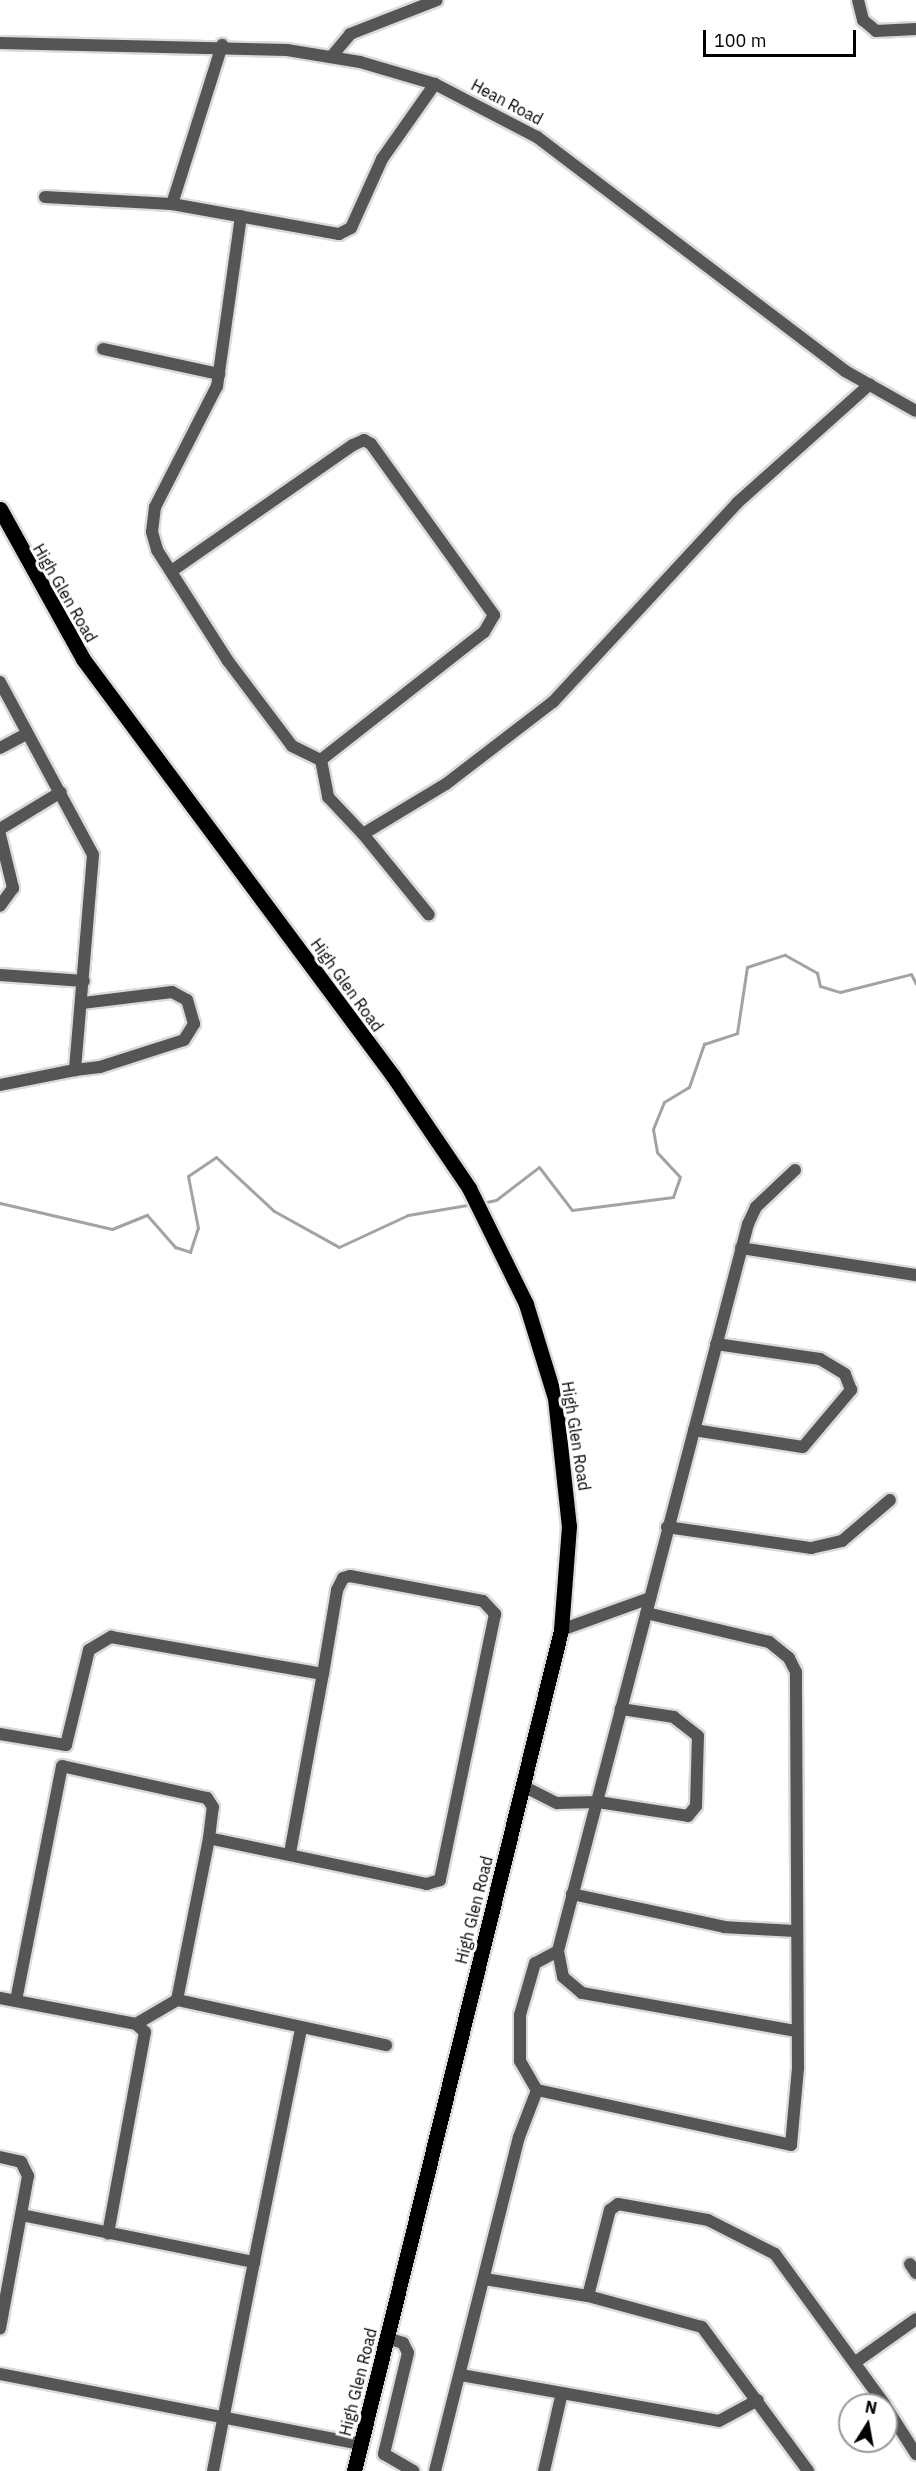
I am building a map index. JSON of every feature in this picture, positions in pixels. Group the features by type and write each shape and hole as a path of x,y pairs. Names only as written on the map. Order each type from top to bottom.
{"main road":[{"name":"High Glen Road","path":"0,509 83,659 393,1076 476,1200 491,1227 526,1304 555,1398 569,1526 561,1630 354,2471"}],"street":[{"path":"331,57 350,34 437,0"},
{"path":"858,0 863,20 876,31 916,28"},
{"name":"Hean Road","path":"0,43 222,45 331,57 435,84 537,137 845,371 916,411"},
{"path":"172,204 222,45"},
{"path":"45,197 172,204 339,234 351,228 382,159 435,84"},
{"path":"241,216 219,374 152,519 157,550 173,570 228,661 292,746 321,760"},
{"path":"103,349 219,374"},
{"path":"363,834 446,784 553,702 737,503 870,384"},
{"path":"173,570 353,445 364,440 371,444 494,615 484,632 321,760"},
{"path":"0,682 93,855 75,1070"},
{"path":"0,748 26,734"},
{"path":"321,760 328,797 363,834 429,915"},
{"path":"0,829 61,792"},
{"path":"0,835 13,888 0,906"},
{"path":"0,975 84,981"},
{"path":"0,1084 100,1067 184,1040 194,1024 187,1000 172,992 82,1003"},
{"path":"795,1170 756,1207 741,1248 558,1952 563,1977 582,1993 795,2031"},
{"path":"741,1248 916,1275"},
{"path":"694,1430 803,1447 851,1390 845,1374 820,1359 716,1344"},
{"path":"668,1527 811,1548 842,1541 890,1500"},
{"path":"209,1838 290,1853 427,1884 440,1880 495,1614 483,1600 343,1578 322,1674 290,1853"},
{"path":"561,1630 650,1598"},
{"path":"558,1952 536,1963 520,2015 520,2061 537,2090 791,2145 798,2068 793,1931 796,1672 789,1658 769,1642 646,1613"},
{"path":"15,2001 66,1745 89,1650 111,1637 322,1674"},
{"path":"523,1786 557,1803 598,1802 681,1817 696,1806 698,1736 691,1726 674,1717 621,1709"},
{"path":"0,1734 66,1745"},
{"path":"62,1766 207,1798 213,1807 177,2000"},
{"path":"572,1894 724,1927 793,1931"},
{"path":"0,1998 136,2024 177,2000 386,2045"},
{"path":"108,2234 146,2042 136,2024"},
{"path":"213,2471 302,2028"},
{"path":"435,2471 461,2375 519,2137 537,2090"},
{"path":"0,2157 25,2167 22,2215 0,2328"},
{"path":"588,2296 610,2210 626,2201 686,2213 770,2250 857,2361 878,2393"},
{"path":"22,2215 254,2262"},
{"path":"485,2279 588,2296 702,2327 758,2400 808,2471"},
{"path":"857,2361 916,2319"},
{"path":"387,2338 403,2343 408,2353 384,2454 414,2471"},
{"path":"0,2374 361,2444"},
{"path":"461,2375 561,2397 719,2421 758,2400"},
{"path":"544,2471 561,2397"},
{"path":"898,2425 916,2454"}],"waterway":[{"path":"482,1203 496,1200 539,1167 572,1210 673,1197 680,1177 657,1152 653,1129 664,1102 689,1087 704,1044 737,1033 747,967 785,955 817,973 820,986 840,992 911,974 916,984"},
{"path":"0,1203 112,1229 147,1215 175,1247 190,1252 198,1228 188,1176 216,1157 274,1211 339,1247 408,1215 473,1204"}]}
